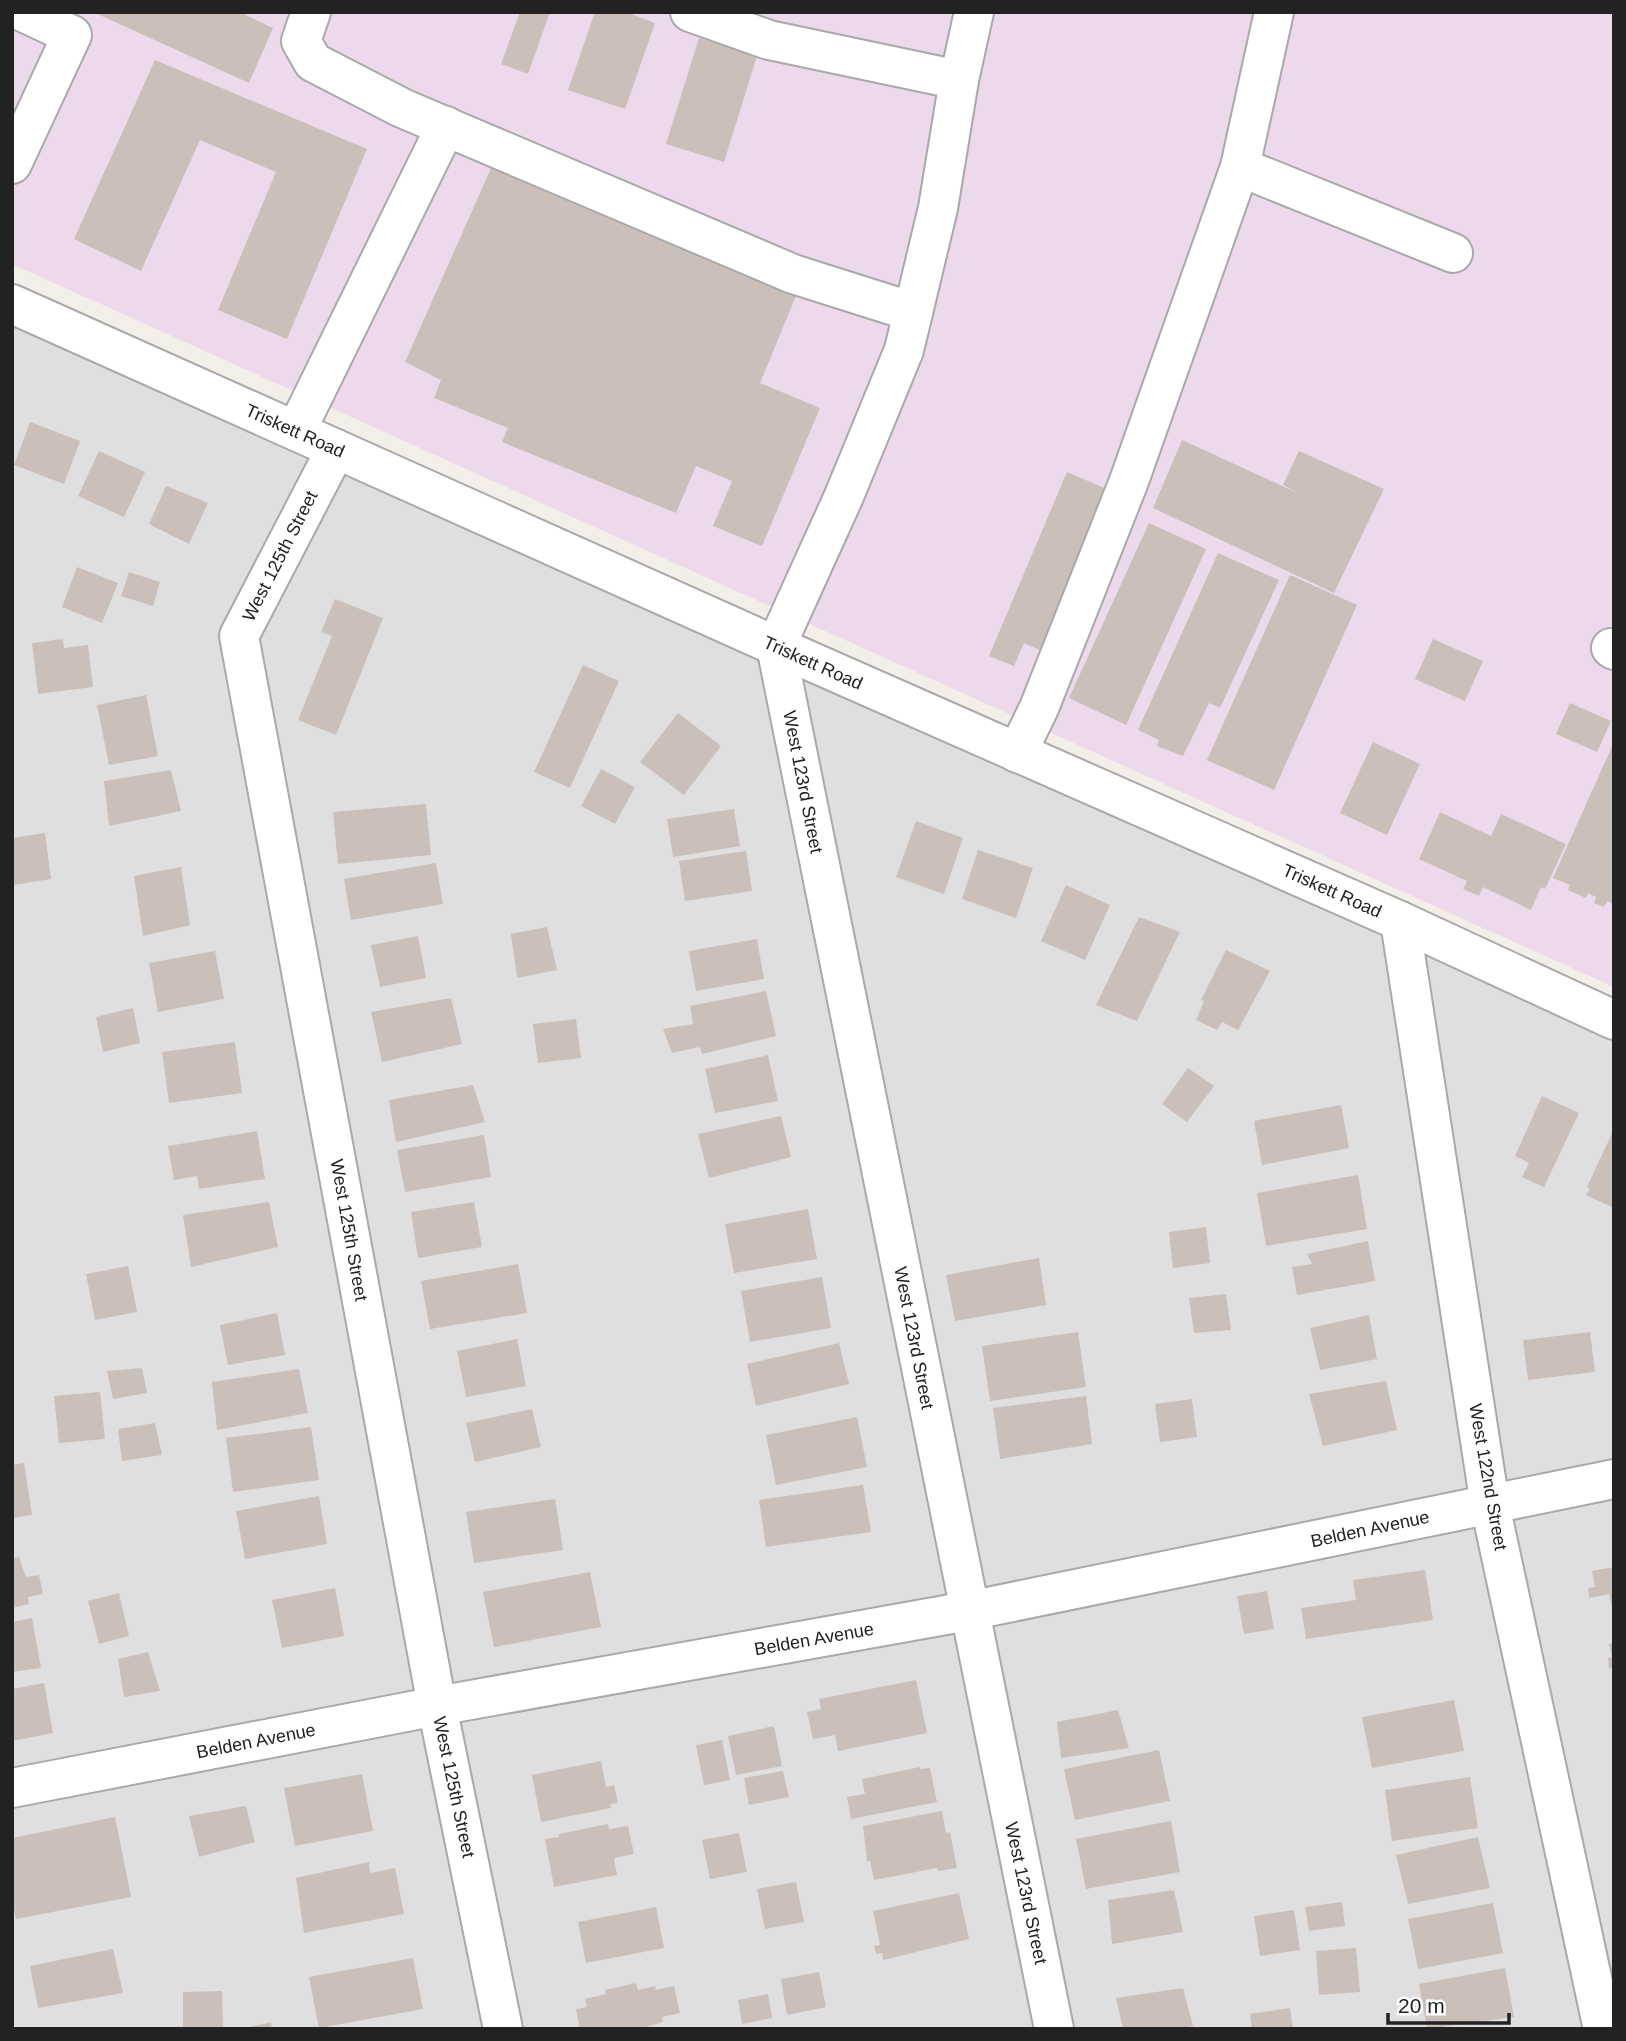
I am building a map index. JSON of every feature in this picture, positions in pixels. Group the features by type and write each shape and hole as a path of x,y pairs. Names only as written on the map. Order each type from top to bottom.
{"street":[{"path":"12,164 72,35 23,12"},
{"path":"311,12 301,41 313,62 402,108 793,274 913,312"},
{"path":"690,12 769,40 959,80"},
{"path":"776,646 844,496 904,350 938,208 959,80 974,12"},
{"path":"1017,752 1039,708 1129,481 1240,167 1274,12"},
{"path":"296,431 446,127"},
{"path":"1240,167 1453,253"},
{"name":"Triskett Road","path":"12,304 776,646 1400,920 1614,1020"},
{"name":"West 125th Street","path":"336,449 239,636 437,1706 503,2029"},
{"name":"West 123rd Street","path":"776,646 1054,2029"},
{"name":"West 122nd Street","path":"1400,920 1490,1505 1606,2021"},
{"name":"Belden Avenue","path":"12,1788 437,1706 968,1611 1614,1479"}],"shaded area":[{"path":"12,12 1614,12 1614,987 12,264"},
{"path":"12,308 1614,1037 1614,2029 12,2029"}],"building":[{"path":"93,12 239,12 273,28 249,83"},
{"path":"520,12 550,12 528,74 501,64"},
{"path":"595,12 626,12 655,23 625,109 568,90"},
{"path":"699,38 757,56 724,162 666,144"},
{"path":"155,60 367,149 287,339 218,310 276,172 200,140 141,271 74,239"},
{"path":"492,166 796,296 760,383 820,408 762,546 713,526 732,481 696,466 676,513 502,442 508,428 434,398 441,380 405,362"},
{"path":"30,422 80,441 64,484 14,465"},
{"path":"1182,440 1302,495 1283,485 1299,451 1384,489 1334,593 1153,508"},
{"path":"99,451 145,472 124,517 78,496"},
{"path":"1067,472 1109,490 1042,651 1024,643 1014,666 989,656"},
{"path":"166,486 208,503 189,544 149,524"},
{"path":"1149,523 1206,549 1126,725 1069,698"},
{"path":"1218,553 1279,580 1220,708 1209,703 1183,756 1157,746 1159,740 1138,730"},
{"path":"77,567 118,583 102,623 62,607"},
{"path":"129,572 160,582 153,606 121,596"},
{"path":"1290,575 1357,605 1274,790 1207,760"},
{"path":"335,599 383,618 336,735 298,720 332,636 321,632"},
{"path":"63,639 64,648 88,645 93,687 38,694 32,643"},
{"path":"1433,639 1483,661 1465,701 1415,679"},
{"path":"583,665 619,681 570,788 534,772"},
{"path":"146,695 158,756 109,765 97,705"},
{"path":"1570,703 1611,721 1597,752 1556,734"},
{"path":"678,713 721,746 684,795 640,762"},
{"path":"1373,742 1420,764 1387,835 1340,813"},
{"path":"1614,742 1614,904 1607,901 1604,907 1594,903 1596,897 1588,893 1586,898 1568,890 1570,885 1553,878"},
{"path":"601,769 635,787 615,824 581,806"},
{"path":"171,770 181,811 109,826 104,781"},
{"path":"426,804 431,855 338,864 333,812"},
{"path":"734,809 740,846 673,857 667,819"},
{"path":"1440,812 1491,836 1501,814 1566,844 1545,889 1541,887 1531,910 1483,887 1479,896 1463,889 1467,881 1419,859"},
{"path":"916,821 963,838 944,894 896,877"},
{"path":"45,833 51,879 13,885 12,838"},
{"path":"978,850 1033,868 1016,918 962,899"},
{"path":"746,851 752,891 685,901 679,861"},
{"path":"436,863 443,904 351,920 344,879"},
{"path":"181,867 190,925 143,936 134,876"},
{"path":"1066,885 1110,905 1085,960 1041,941"},
{"path":"1139,917 1180,932 1137,1021 1096,1005"},
{"path":"547,927 557,970 517,978 511,934"},
{"path":"418,936 426,978 380,987 371,945"},
{"path":"757,939 764,979 696,991 689,951"},
{"path":"1226,950 1270,971 1238,1030 1222,1022 1217,1030 1196,1020 1204,1001 1201,1000"},
{"path":"215,951 224,999 158,1012 149,963"},
{"path":"766,991 776,1036 702,1054 700,1047 672,1053 663,1029 693,1024 690,1006"},
{"path":"451,998 462,1044 382,1062 371,1012"},
{"path":"133,1008 140,1043 103,1052 96,1017"},
{"path":"576,1019 581,1058 538,1063 533,1024"},
{"path":"235,1042 242,1093 169,1103 162,1052"},
{"path":"768,1055 778,1101 715,1113 705,1069"},
{"path":"1188,1068 1214,1086 1187,1122 1162,1104"},
{"path":"473,1085 485,1122 396,1142 389,1100"},
{"path":"1542,1096 1579,1113 1544,1187 1522,1177 1529,1163 1515,1156"},
{"path":"1341,1105 1349,1148 1262,1165 1254,1121"},
{"path":"781,1116 791,1157 709,1178 698,1134"},
{"path":"1614,1129 1614,1208 1586,1195 1590,1189 1587,1187"},
{"path":"257,1131 265,1179 199,1189 197,1176 174,1180 168,1146"},
{"path":"484,1135 491,1177 405,1192 397,1150"},
{"path":"1358,1175 1367,1229 1266,1246 1257,1193"},
{"path":"269,1202 278,1247 191,1267 183,1215"},
{"path":"474,1202 482,1247 418,1258 411,1212"},
{"path":"808,1209 817,1259 734,1273 725,1224"},
{"path":"1206,1227 1210,1263 1173,1268 1169,1232"},
{"path":"1368,1241 1375,1281 1297,1295 1292,1267 1312,1264 1307,1254"},
{"path":"1039,1258 1046,1305 955,1321 946,1275"},
{"path":"518,1264 527,1313 430,1329 421,1281"},
{"path":"128,1266 137,1312 95,1320 86,1274"},
{"path":"822,1277 831,1328 750,1342 741,1291"},
{"path":"1226,1294 1231,1330 1194,1333 1189,1298"},
{"path":"277,1313 285,1355 228,1365 220,1325"},
{"path":"1369,1315 1377,1359 1320,1370 1310,1328"},
{"path":"1078,1332 1086,1387 990,1401 982,1346"},
{"path":"1590,1332 1595,1372 1528,1380 1523,1340"},
{"path":"517,1339 526,1386 466,1397 457,1351"},
{"path":"839,1343 849,1384 756,1406 747,1364"},
{"path":"142,1368 147,1393 113,1399 107,1371"},
{"path":"299,1369 308,1413 217,1430 212,1382"},
{"path":"1386,1381 1397,1430 1323,1446 1309,1394"},
{"path":"100,1392 105,1439 59,1443 54,1396"},
{"path":"1086,1396 1092,1444 1000,1459 993,1408"},
{"path":"1192,1399 1197,1437 1160,1442 1155,1404"},
{"path":"532,1409 541,1447 475,1462 466,1423"},
{"path":"857,1417 867,1467 776,1485 766,1435"},
{"path":"155,1423 162,1455 122,1461 118,1429"},
{"path":"311,1427 319,1480 233,1492 226,1438"},
{"path":"24,1463 32,1515 12,1518 12,1465"},
{"path":"863,1485 871,1532 766,1547 759,1500"},
{"path":"319,1496 327,1544 245,1559 236,1511"},
{"path":"555,1499 563,1550 474,1563 466,1512"},
{"path":"19,1557 26,1577 39,1575 43,1594 28,1597 29,1604 12,1608 12,1558"},
{"path":"1614,1567 1613,1611 1609,1594 1589,1598 1588,1588 1595,1587 1592,1571"},
{"path":"1425,1570 1433,1620 1306,1639 1301,1608 1356,1600 1353,1580"},
{"path":"590,1572 601,1627 494,1647 483,1592"},
{"path":"335,1588 344,1636 282,1648 272,1600"},
{"path":"1267,1591 1274,1629 1244,1634 1237,1596"},
{"path":"119,1593 129,1636 99,1644 88,1601"},
{"path":"32,1618 41,1668 12,1672 12,1622"},
{"path":"1614,1643 1614,1667 1609,1669 1608,1658 1612,1657 1609,1644"},
{"path":"148,1652 160,1691 124,1697 118,1659"},
{"path":"916,1680 927,1733 838,1751 835,1735 813,1739 807,1712 821,1709 819,1699"},
{"path":"44,1683 53,1733 12,1741 12,1689"},
{"path":"1454,1700 1464,1751 1372,1768 1362,1717"},
{"path":"1118,1710 1129,1748 1061,1758 1057,1722"},
{"path":"774,1726 782,1766 736,1775 728,1736"},
{"path":"722,1740 730,1780 704,1785 696,1745"},
{"path":"1159,1750 1170,1801 1075,1820 1064,1769"},
{"path":"601,1761 606,1787 614,1785 618,1803 610,1804 611,1808 541,1822 532,1775"},
{"path":"920,1767 930,1768 937,1802 851,1819 847,1797 865,1794 862,1779"},
{"path":"783,1771 789,1797 749,1805 744,1778"},
{"path":"362,1774 373,1831 295,1846 284,1788"},
{"path":"1470,1777 1478,1828 1392,1841 1385,1790"},
{"path":"246,1806 255,1842 199,1857 189,1816"},
{"path":"942,1811 946,1833 950,1832 957,1868 938,1871 937,1868 874,1880 870,1861 867,1861 863,1826"},
{"path":"115,1817 131,1897 16,1919 12,1900 12,1838"},
{"path":"1171,1821 1180,1872 1086,1889 1076,1839"},
{"path":"608,1824 609,1829 628,1826 634,1854 614,1858 617,1875 554,1887 545,1839"},
{"path":"739,1833 747,1872 710,1879 702,1840"},
{"path":"1478,1837 1490,1888 1408,1904 1396,1855"},
{"path":"369,1862 370,1873 395,1868 404,1914 304,1933 296,1878"},
{"path":"796,1882 804,1922 765,1929 757,1889"},
{"path":"1174,1890 1183,1932 1112,1944 1108,1900"},
{"path":"959,1893 969,1939 883,1960 882,1953 876,1954 874,1946 880,1945 873,1911"},
{"path":"1342,1902 1345,1926 1309,1931 1305,1907"},
{"path":"1493,1903 1503,1953 1418,1969 1408,1919"},
{"path":"656,1907 664,1948 586,1963 578,1922"},
{"path":"1294,1910 1300,1950 1260,1956 1254,1916"},
{"path":"1356,1948 1360,1992 1319,1995 1316,1951"},
{"path":"113,1949 123,1993 38,2008 30,1966"},
{"path":"413,1958 423,2009 319,2028 309,1977"},
{"path":"1505,1968 1514,2017 1427,2029 1419,1984"},
{"path":"819,1972 826,2007 787,2015 781,1979"},
{"path":"636,1983 638,1990 674,1986 680,2013 662,2017 663,2022 639,2029 580,2029 576,2009 587,2007 585,1999 606,1994 605,1990"},
{"path":"1183,1988 1193,2026 1178,2029 1123,2029 1116,1998"},
{"path":"222,1991 223,2028 183,2028 183,1992"},
{"path":"768,1994 772,2018 742,2024 738,2000"},
{"path":"1290,2008 1293,2029 1252,2029 1250,2014"},
{"path":"271,2022 272,2029 246,2029 246,2028"}]}
